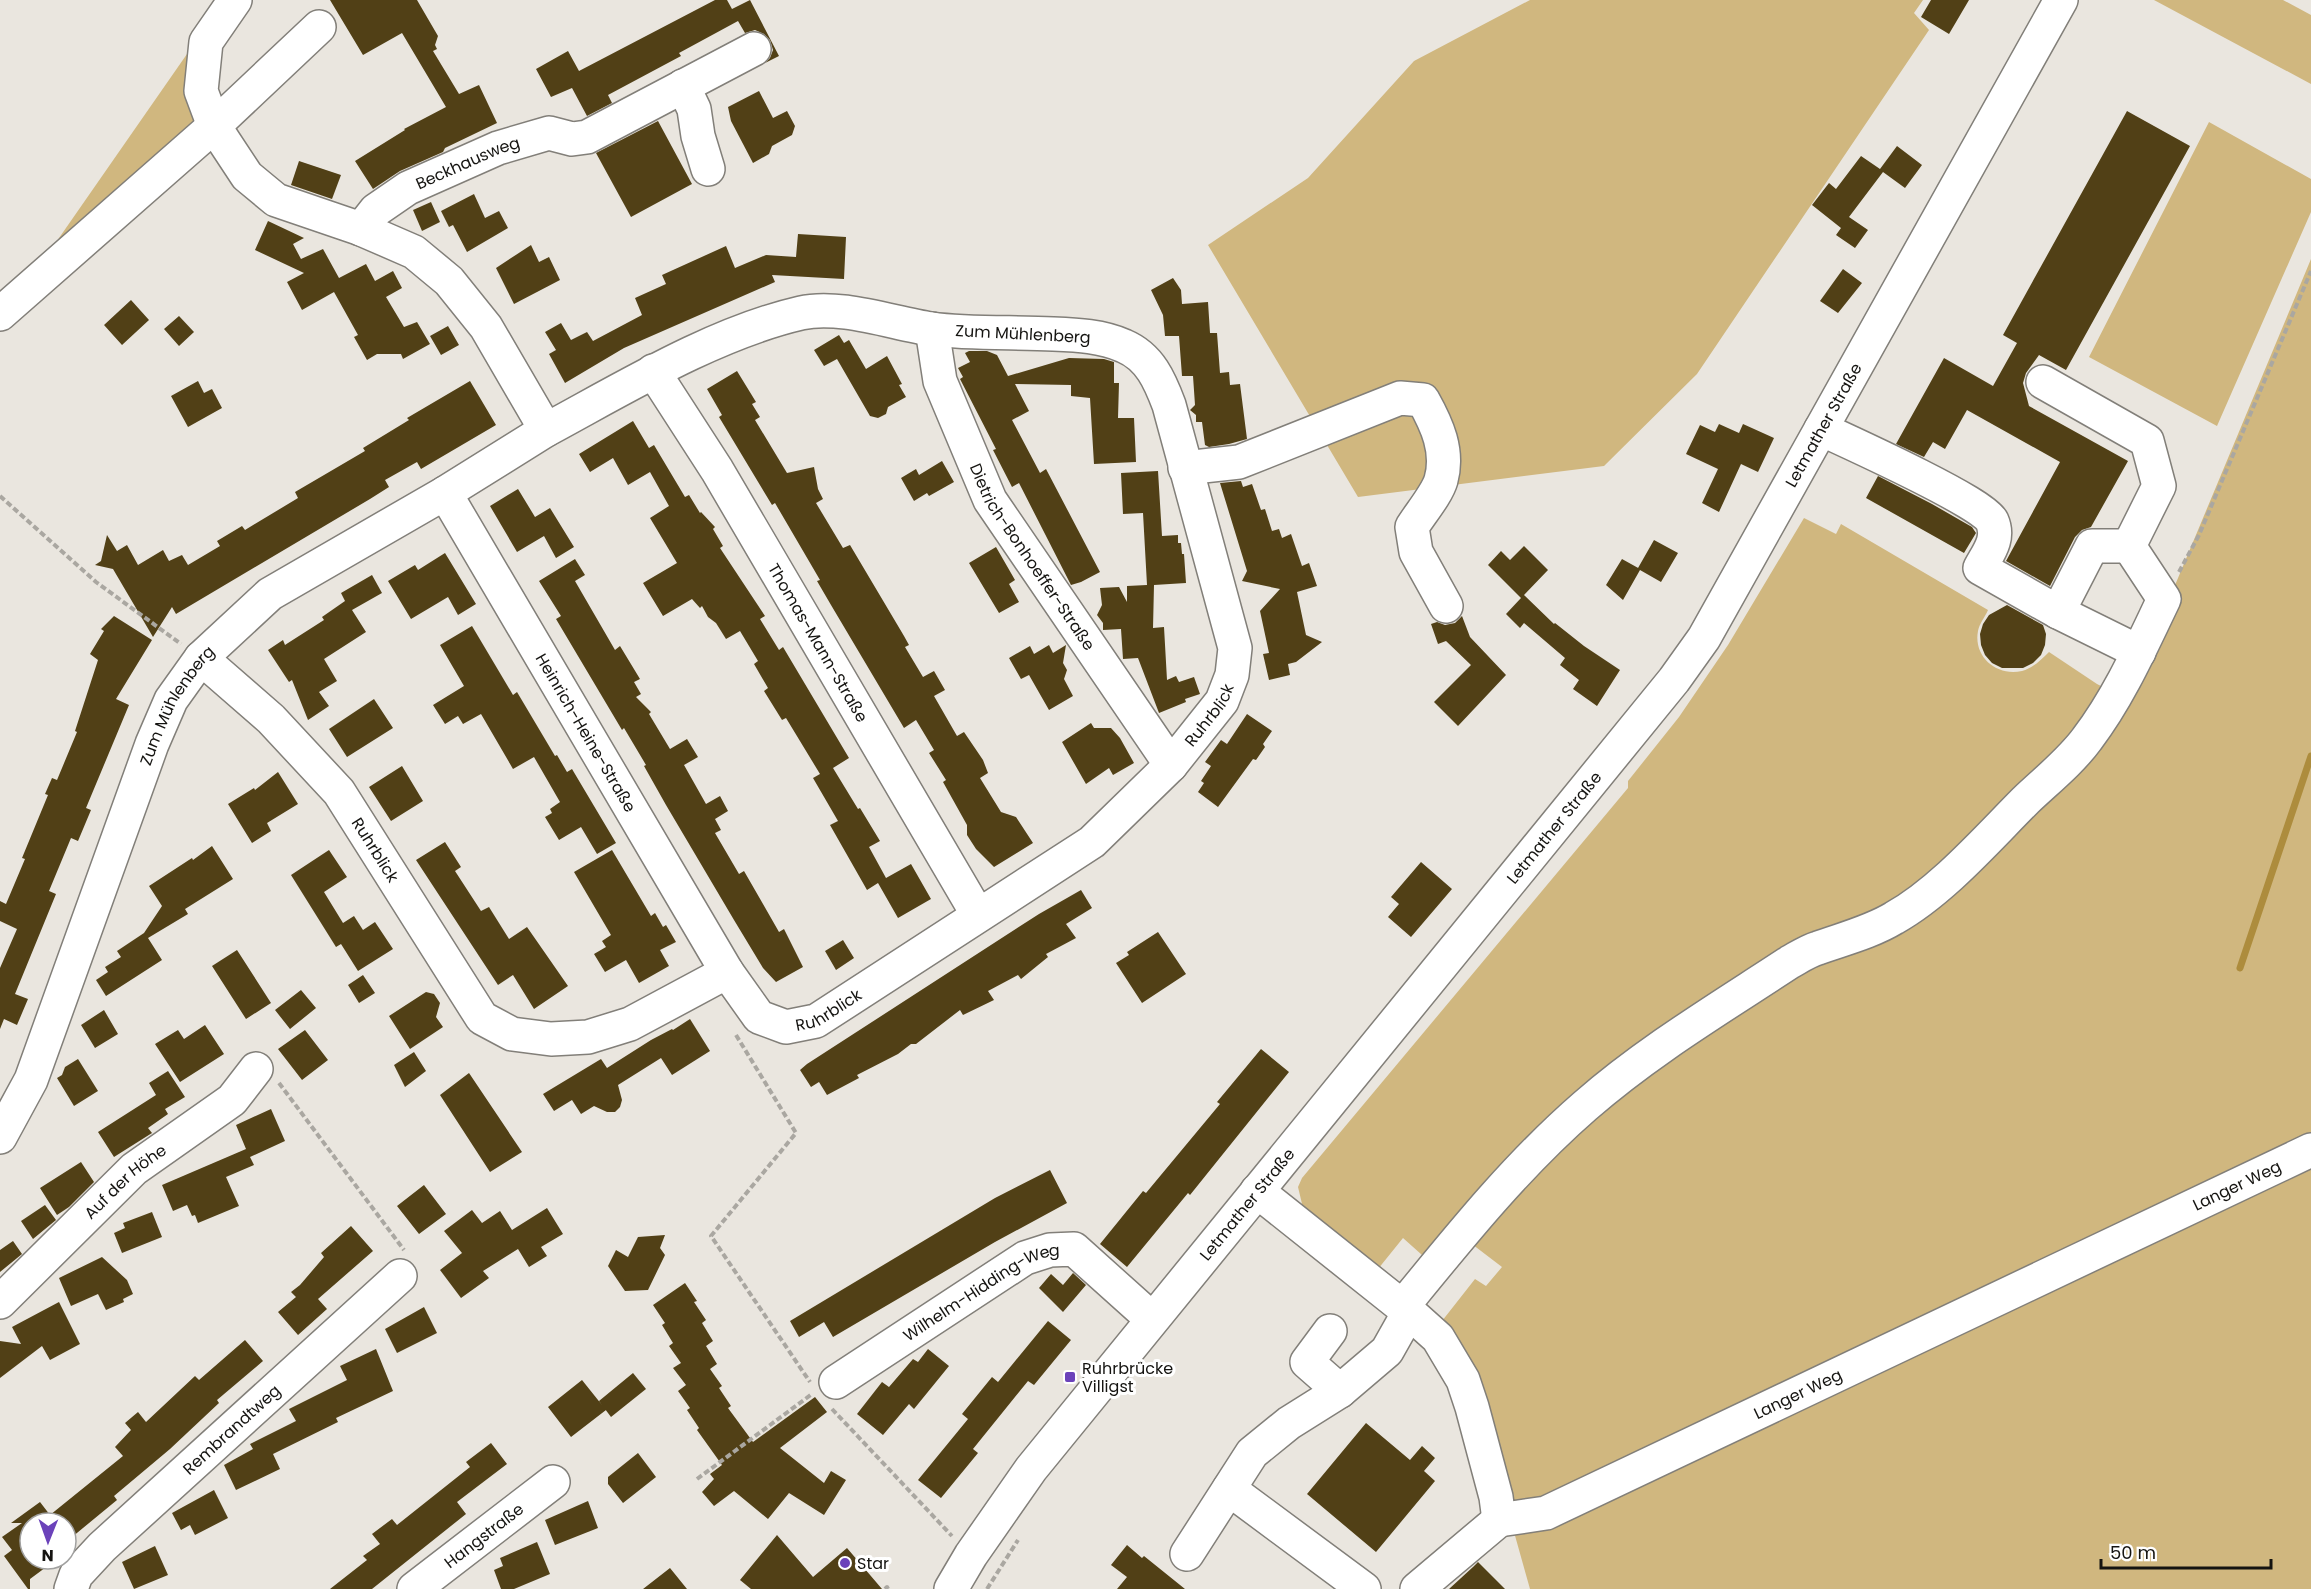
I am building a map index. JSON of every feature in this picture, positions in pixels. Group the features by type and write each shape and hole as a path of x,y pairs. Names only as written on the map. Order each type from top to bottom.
{"street":[{"path":"235,0 206,42 201,92 214,126 247,176 276,200 361,229 414,252 449,281 486,327 546,430"},
{"name":"Letmather Straße","path":"951,1589 970,1555 1031,1469 1674,680 1704,638 2061,0"},
{"path":"0,314 214,126 319,27"},
{"name":"Beckhausweg","path":"361,229 376,210 391,199 457,165 498,148 549,133 572,139 587,137 754,49"},
{"path":"682,86 694,109 698,136 708,169"},
{"name":"Zum Mühlenberg","path":"0,1137 31,1080 152,744 171,700 201,658 270,594 445,493 546,430 654,371 738,334 803,312 843,312 932,329 1089,336 1125,346 1146,361 1160,381 1169,405 1185,468"},
{"name":"Dietrich-Bonhoeffer-Straße","path":"932,329 940,381 990,500 1171,765"},
{"name":"Thomas-Mann-Straße","path":"654,371 717,470 978,915"},
{"path":"2043,382 2146,441 2159,486 2129,546"},
{"path":"1185,468 1239,462 1400,398 1423,400 1437,424 1443,452 1441,481 1412,527 1416,552 1446,606"},
{"path":"1821,429 1936,485 1991,518 1995,540 1980,568 2058,612 2139,652"},
{"name":"Ruhrblick","path":"201,658 271,720 339,792 482,1018 512,1034 551,1040 588,1037 630,1024 727,972 759,1017 786,1027 816,1021 1092,842 1171,765 1222,700 1232,675 1235,648 1185,468"},
{"name":"Heinrich-Heine-Straße","path":"445,493 727,972"},
{"path":"2058,612 2092,546 2129,546"},
{"path":"1187,1554 1252,1453 1289,1423 1348,1384 1387,1351 1405,1310 1486,1204 1541,1146 1587,1104 1642,1061 1790,962 1816,949 1893,919 1938,886 2086,740 2109,706 2164,600 2129,546"},
{"name":"Auf der Höhe","path":"0,1302 134,1169 231,1100 256,1069"},
{"name":"Langer Weg","path":"1499,1520 1546,1513 2311,1150"},
{"path":"1257,1191 1438,1338 1463,1380 1496,1497 1499,1520 1417,1589"},
{"name":"Wilhelm-Hidding-Weg","path":"826,1387 1025,1258 1050,1250 1074,1249 1152,1319"},
{"name":"Rembrandtweg","path":"71,1589 76,1575 102,1547 400,1276"},
{"path":"1324,1339 1348,1384"},
{"name":"Hangstraße","path":"414,1589 553,1482"},
{"path":"1229,1489 1364,1589"}],"path":[{"path":"2164,600 2199,535 2311,271"},
{"path":"0,496 96,582 201,658"},
{"path":"735,1034 796,1133 711,1236 826,1387 970,1555"},
{"path":"256,1069 270,1071 410,1258 400,1276"},
{"path":"697,1479 826,1387"}],"shaded area":[{"path":"1530,0 1923,0 1914,13 1929,30 1697,374 1604,466 1358,497 1208,245 1308,178 1414,61"},
{"path":"2154,0 2283,0 2311,15 2311,84"},
{"path":"203,31 195,133 40,271 59,238"},
{"path":"2209,122 2311,179 2311,212 2217,426 2089,357"},
{"path":"2311,259 2311,1589 1530,1589 1505,1500 1442,1321 1475,1279 1486,1286 1502,1267 1464,1238 1659,1055 1889,925 2138,674"},
{"path":"1804,518 1836,534 1841,524 1988,610 1979,628 1977,640 1983,657 1996,668 2013,672 2026,670 2049,652 2111,691 2099,711 1926,887 1771,963 1431,1263 1403,1238 1378,1269 1303,1208 1298,1187 1302,1178 1628,788 1628,781 1679,717 1728,645"}],"building":[{"path":"330,0 417,0 438,36 435,45 437,49 433,51 459,94 479,85 497,123 445,148 443,152 400,171 373,189 355,161 404,129 446,107 402,33 363,55"},
{"path":"715,0 727,0 732,9 750,0 779,56 765,63 773,50 770,40 755,30 745,33 738,21 679,53 681,56 608,95 612,103 587,116 572,88 551,97 536,69 568,51 579,71"},
{"path":"1931,0 1969,0 1949,34 1921,17"},
{"path":"759,91 773,118 787,111 795,126 792,135 772,146 769,154 753,163 731,121 728,107"},
{"path":"2127,111 2190,146 2066,370 2039,355 2026,373 2023,383 2029,406 2128,461 2091,527 2082,530 2075,537 2050,586 2006,561 2060,462 1967,410 1945,449 1933,442 1924,457 1896,444 1944,358 1993,386 2017,343 2003,335"},
{"path":"658,121 692,184 631,217 596,153"},
{"path":"1897,146 1922,165 1905,188 1883,172 1849,217 1868,230 1855,248 1836,235 1841,228 1812,205 1829,183 1836,189 1861,156 1880,169"},
{"path":"299,161 341,175 332,199 291,185"},
{"path":"474,194 485,218 499,211 508,228 467,252 453,225 449,227 441,211"},
{"path":"431,202 440,222 422,231 413,210"},
{"path":"268,221 304,238 293,244 301,259 323,249 339,278 366,264 375,281 393,271 402,288 386,297 404,327 417,322 430,344 403,359 401,354 377,354 367,360 354,337 358,335 334,292 302,310 287,282 304,273 255,250"},
{"path":"798,234 846,237 844,279 772,275 775,282 624,348 565,383 549,354 556,350 545,332 561,323 571,340 587,332 593,341 642,315 635,298 666,284 662,275 726,246 735,268 766,255 796,257"},
{"path":"531,245 539,262 549,257 560,280 514,304 496,268"},
{"path":"1843,269 1862,283 1838,313 1820,301"},
{"path":"1173,278 1181,290 1182,304 1208,302 1210,333 1217,333 1220,373 1229,372 1230,385 1240,384 1247,439 1209,447 1205,445 1202,422 1196,422 1196,415 1190,410 1195,405 1193,376 1182,376 1179,336 1165,336 1163,315 1151,290"},
{"path":"131,300 149,320 122,345 104,325"},
{"path":"179,316 194,332 179,346 164,329"},
{"path":"448,326 459,345 441,355 430,336"},
{"path":"839,335 844,343 849,340 866,369 887,356 902,384 899,385 906,397 888,407 886,414 878,418 870,416 837,359 824,366 814,350"},
{"path":"987,351 997,355 1008,376 1069,358 1104,359 1114,362 1114,383 1119,383 1118,418 1134,418 1136,462 1094,464 1090,398 1071,396 1071,385 1015,384 1029,411 1012,420 1040,473 1046,469 1100,572 1071,585 1019,483 1012,487 993,450 996,449 960,379 963,377 958,368 970,362 965,353"},
{"path":"737,371 756,402 752,404 760,417 755,420 787,473 814,467 818,489 823,499 816,503 843,548 850,545 909,645 905,647 923,677 934,671 945,690 934,696 957,736 964,732 983,760 988,773 980,778 1001,812 1016,817 1033,843 994,867 976,849 967,835 967,825 943,782 946,780 929,753 934,750 916,720 904,728 817,581 820,580 775,503 772,505 719,417 722,415 707,389"},
{"path":"198,381 204,393 212,389 222,408 188,427 171,396"},
{"path":"470,381 496,425 421,469 417,462 385,480 389,487 176,614 172,607 153,637 113,569 95,565 101,561 107,535 117,551 127,545 138,565 163,550 169,561 182,555 188,565 220,546 217,541 242,526 245,530 298,498 295,492 365,451 363,448 409,420 407,418"},
{"path":"633,421 649,448 654,445 685,497 689,495 700,513 715,527 713,529 723,546 720,548 765,616 760,619 779,650 783,647 849,758 833,768 880,841 869,847 886,878 911,864 931,899 898,918 878,883 867,890 830,825 838,821 813,778 820,774 786,718 782,720 764,691 768,688 754,664 758,661 740,631 726,639 702,606 700,608 692,599 663,616 643,583 677,563 650,518 669,506 650,472 628,485 613,458 590,472 579,454"},
{"path":"1719,424 1739,433 1743,424 1774,438 1758,472 1741,464 1719,512 1702,503 1718,469 1686,454 1700,425 1715,432"},
{"path":"942,461 954,482 929,496 927,493 914,501 901,478 916,469 919,475"},
{"path":"1158,471 1162,536 1178,535 1178,543 1181,543 1182,554 1184,554 1186,583 1154,585 1153,628 1164,627 1167,680 1176,676 1179,682 1194,677 1200,694 1159,713 1138,658 1123,659 1121,629 1103,630 1103,623 1097,615 1102,605 1100,588 1119,587 1127,602 1127,586 1147,585 1143,513 1123,514 1121,473"},
{"path":"1878,476 1972,527 1976,533 1964,553 1866,498"},
{"path":"1241,481 1243,487 1252,484 1261,510 1265,509 1272,531 1279,529 1282,538 1291,534 1302,566 1309,563 1317,586 1297,592 1306,635 1322,642 1296,662 1288,664 1290,675 1269,680 1263,654 1269,653 1260,611 1280,589 1242,581 1247,571 1220,483"},
{"path":"518,489 535,517 550,508 574,547 556,558 544,536 517,552 490,506"},
{"path":"1654,540 1678,553 1661,582 1640,570 1623,600 1606,585 1622,559 1638,568"},
{"path":"1524,546 1548,570 1524,595 1554,624 1620,670 1597,706 1573,689 1579,680 1560,665 1565,658 1524,623 1520,628 1506,614 1521,598 1488,565 1501,551 1510,560"},
{"path":"996,547 1015,580 1009,584 1019,602 999,613 969,563"},
{"path":"445,553 476,604 458,615 448,597 411,619 388,581 415,565 418,570"},
{"path":"575,559 585,575 575,581 615,650 620,646 640,679 634,682 641,694 636,697 651,712 649,714 670,749 687,739 698,757 684,765 706,804 720,796 728,811 715,819 721,830 715,833 739,874 744,871 779,932 784,929 803,967 776,982 763,968 666,805 644,766 646,765 624,728 622,730 556,619 561,616 539,581"},
{"path":"372,575 382,593 352,610 366,632 324,659 337,681 319,692 329,706 308,720 292,680 289,682 268,650 283,640 285,645 324,620 322,617 345,601 341,593"},
{"path":"2007,605 2043,625 2046,634 2041,655 2033,663 2023,668 2002,668 1992,663 1985,655 1981,645 1980,634 1983,624 1989,615"},
{"path":"114,616 152,640 116,699 129,705 86,808 91,810 78,841 71,838 49,891 56,894 15,994 28,999 17,1025 4,1019 0,1029 0,968 17,929 0,921 0,901 6,904 48,795 45,794 52,778 57,780 77,732 75,731 98,660 90,654 104,631 101,629"},
{"path":"1462,616 1470,637 1506,675 1458,726 1434,702 1471,665 1446,641 1438,644 1431,624 1455,623"},
{"path":"472,626 513,695 517,692 555,756 557,755 567,772 572,769 616,843 597,854 581,827 559,840 545,817 552,813 550,809 560,802 534,757 513,769 481,714 463,724 458,716 445,724 433,705 464,686 440,645"},
{"path":"1049,645 1053,653 1066,645 1063,663 1067,670 1064,679 1073,696 1049,710 1029,675 1021,679 1009,658 1030,646 1034,654"},
{"path":"374,699 393,728 347,757 329,729"},
{"path":"1247,714 1272,731 1256,760 1253,759 1218,807 1198,792 1204,783 1201,781 1211,766 1205,762 1221,740 1227,744"},
{"path":"1091,723 1094,728 1111,728 1120,738 1134,763 1113,775 1109,768 1086,784 1062,742"},
{"path":"402,766 423,801 391,821 369,787"},
{"path":"278,772 298,804 267,823 271,831 252,843 228,804 254,788 255,790"},
{"path":"445,842 461,867 455,871 481,911 489,907 509,939 527,927 568,986 534,1009 513,975 498,985 416,860"},
{"path":"212,846 233,879 185,909 188,914 148,938 162,960 106,996 96,980 108,972 105,967 121,957 117,951 144,933 162,906 149,886"},
{"path":"329,850 347,877 324,892 343,923 354,916 363,930 375,922 393,949 358,971 341,944 336,947 291,875"},
{"path":"612,850 651,916 655,913 663,927 666,925 676,942 660,950 669,966 639,983 626,960 605,972 594,954 606,947 602,941 611,935 574,872"},
{"path":"1421,862 1452,889 1411,937 1388,917 1399,904 1391,897"},
{"path":"1081,890 1092,908 1066,924 1076,938 1046,954 1048,957 1021,979 1018,975 988,991 994,1000 963,1015 960,1010 916,1044 911,1044 898,1054 857,1075 859,1078 827,1095 819,1082 811,1087 800,1070 807,1064 1039,914"},
{"path":"1158,932 1186,974 1142,1003 1116,963 1129,955 1127,952"},
{"path":"843,940 854,958 836,970 825,951"},
{"path":"237,950 271,1003 246,1019 212,966"},
{"path":"363,975 375,993 359,1003 348,985"},
{"path":"301,990 316,1008 290,1029 275,1010"},
{"path":"426,992 434,994 440,1003 436,1017 443,1027 410,1049 389,1016"},
{"path":"104,1010 118,1034 95,1048 81,1025"},
{"path":"690,1019 710,1051 672,1075 661,1058 618,1085 622,1100 615,1112 607,1112 594,1106 581,1114 572,1100 554,1111 543,1094 601,1059 607,1068"},
{"path":"205,1025 224,1054 180,1082 155,1044 178,1030 184,1039"},
{"path":"305,1030 328,1060 302,1080 278,1049"},
{"path":"1261,1049 1289,1072 1190,1195 1188,1193 1127,1267 1100,1244 1143,1191 1146,1193 1220,1104 1217,1102"},
{"path":"414,1052 426,1071 405,1087 394,1065"},
{"path":"78,1059 98,1091 74,1106 57,1078 62,1075 65,1067"},
{"path":"168,1071 185,1097 165,1109 168,1114 148,1128 152,1133 114,1157 98,1132 156,1095 149,1083"},
{"path":"469,1073 522,1152 490,1172 440,1095"},
{"path":"271,1109 285,1141 250,1157 254,1165 226,1177 239,1206 198,1223 187,1205 173,1211 162,1185 246,1149 236,1125"},
{"path":"81,1162 94,1182 69,1207 57,1215 40,1188"},
{"path":"1050,1170 1067,1203 995,1242 833,1337 824,1322 799,1337 790,1321 995,1198"},
{"path":"424,1185 446,1214 419,1234 397,1206"},
{"path":"45,1205 56,1220 33,1239 21,1221"},
{"path":"547,1208 563,1234 541,1247 547,1256 529,1267 518,1249 483,1271 489,1278 461,1298 440,1270 462,1253 444,1231 472,1210 482,1223 500,1211 512,1230"},
{"path":"152,1212 162,1237 122,1253 114,1233 125,1228 123,1223"},
{"path":"351,1226 373,1251 318,1299 327,1309 298,1335 278,1312 296,1297 291,1292 324,1257 321,1253"},
{"path":"665,1235 660,1248 665,1255 648,1290 625,1291 608,1266 616,1250 628,1257 638,1237"},
{"path":"13,1241 22,1254 0,1272 0,1250"},
{"path":"102,1257 127,1280 133,1294 123,1299 124,1302 106,1310 98,1294 71,1306 59,1278"},
{"path":"1073,1273 1086,1285 1063,1312 1039,1288 1051,1274 1063,1285"},
{"path":"685,1283 697,1301 694,1302 706,1320 702,1323 713,1341 706,1346 717,1364 710,1369 722,1386 719,1388 731,1406 728,1408 753,1442 815,1397 827,1412 780,1448 824,1483 831,1471 846,1480 824,1515 789,1493 768,1519 734,1491 714,1506 702,1492 714,1479 710,1474 722,1465 697,1430 699,1428 687,1410 690,1408 678,1391 686,1385 673,1368 681,1363 669,1346 673,1343 662,1325 665,1323 653,1305"},
{"path":"59,1302 80,1344 50,1360 42,1346 0,1378 0,1341 21,1344 12,1327"},
{"path":"424,1307 437,1333 397,1353 385,1329"},
{"path":"1048,1321 1071,1340 1034,1385 1028,1381 973,1449 978,1453 941,1498 918,1480 968,1419 962,1414 992,1377 998,1382"},
{"path":"245,1340 263,1361 217,1400 219,1403 170,1449 114,1496 117,1500 78,1532 78,1511 55,1511 123,1456 115,1447 131,1430 125,1423 138,1412 146,1422 195,1376 199,1380"},
{"path":"376,1349 393,1391 336,1418 338,1422 273,1454 280,1469 236,1490 224,1465 253,1449 250,1444 296,1421 289,1409 347,1380 340,1366"},
{"path":"928,1349 949,1366 914,1409 909,1404 883,1435 857,1414 882,1382 889,1387 913,1359 918,1362"},
{"path":"633,1373 646,1389 611,1417 599,1401"},
{"path":"582,1380 606,1410 571,1437 548,1407"},
{"path":"1366,1423 1410,1460 1422,1446 1435,1458 1424,1471 1435,1481 1376,1552 1307,1494"},
{"path":"491,1443 507,1464 457,1502 466,1514 372,1589 330,1589 367,1560 363,1556 380,1544 372,1534 392,1519 397,1525 470,1467 466,1462"},
{"path":"638,1453 656,1477 623,1503 608,1484 608,1477"},
{"path":"214,1490 228,1518 195,1535 190,1525 181,1530 172,1513"},
{"path":"588,1501 598,1528 555,1545 545,1520"},
{"path":"40,1502 47,1511 28,1511"},
{"path":"18,1526 18,1571 41,1571 30,1579 30,1589 4,1556 12,1550 2,1537"},
{"path":"777,1535 813,1577 847,1548 882,1589 751,1589 740,1580"},
{"path":"537,1542 550,1574 514,1589 501,1589 494,1570 503,1566 500,1558"},
{"path":"1127,1545 1185,1589 1117,1589 1127,1577 1111,1565"},
{"path":"155,1546 168,1575 134,1589 122,1562"},
{"path":"1478,1562 1505,1589 1449,1589 1473,1567"},
{"path":"670,1568 687,1589 643,1589"}],"waterway":[{"path":"2240,968 2311,756"}],"place":[{"name":"Ruhrbrücke Villigst","path":"1070,1377"},
{"name":"Star","path":"845,1563"}]}
